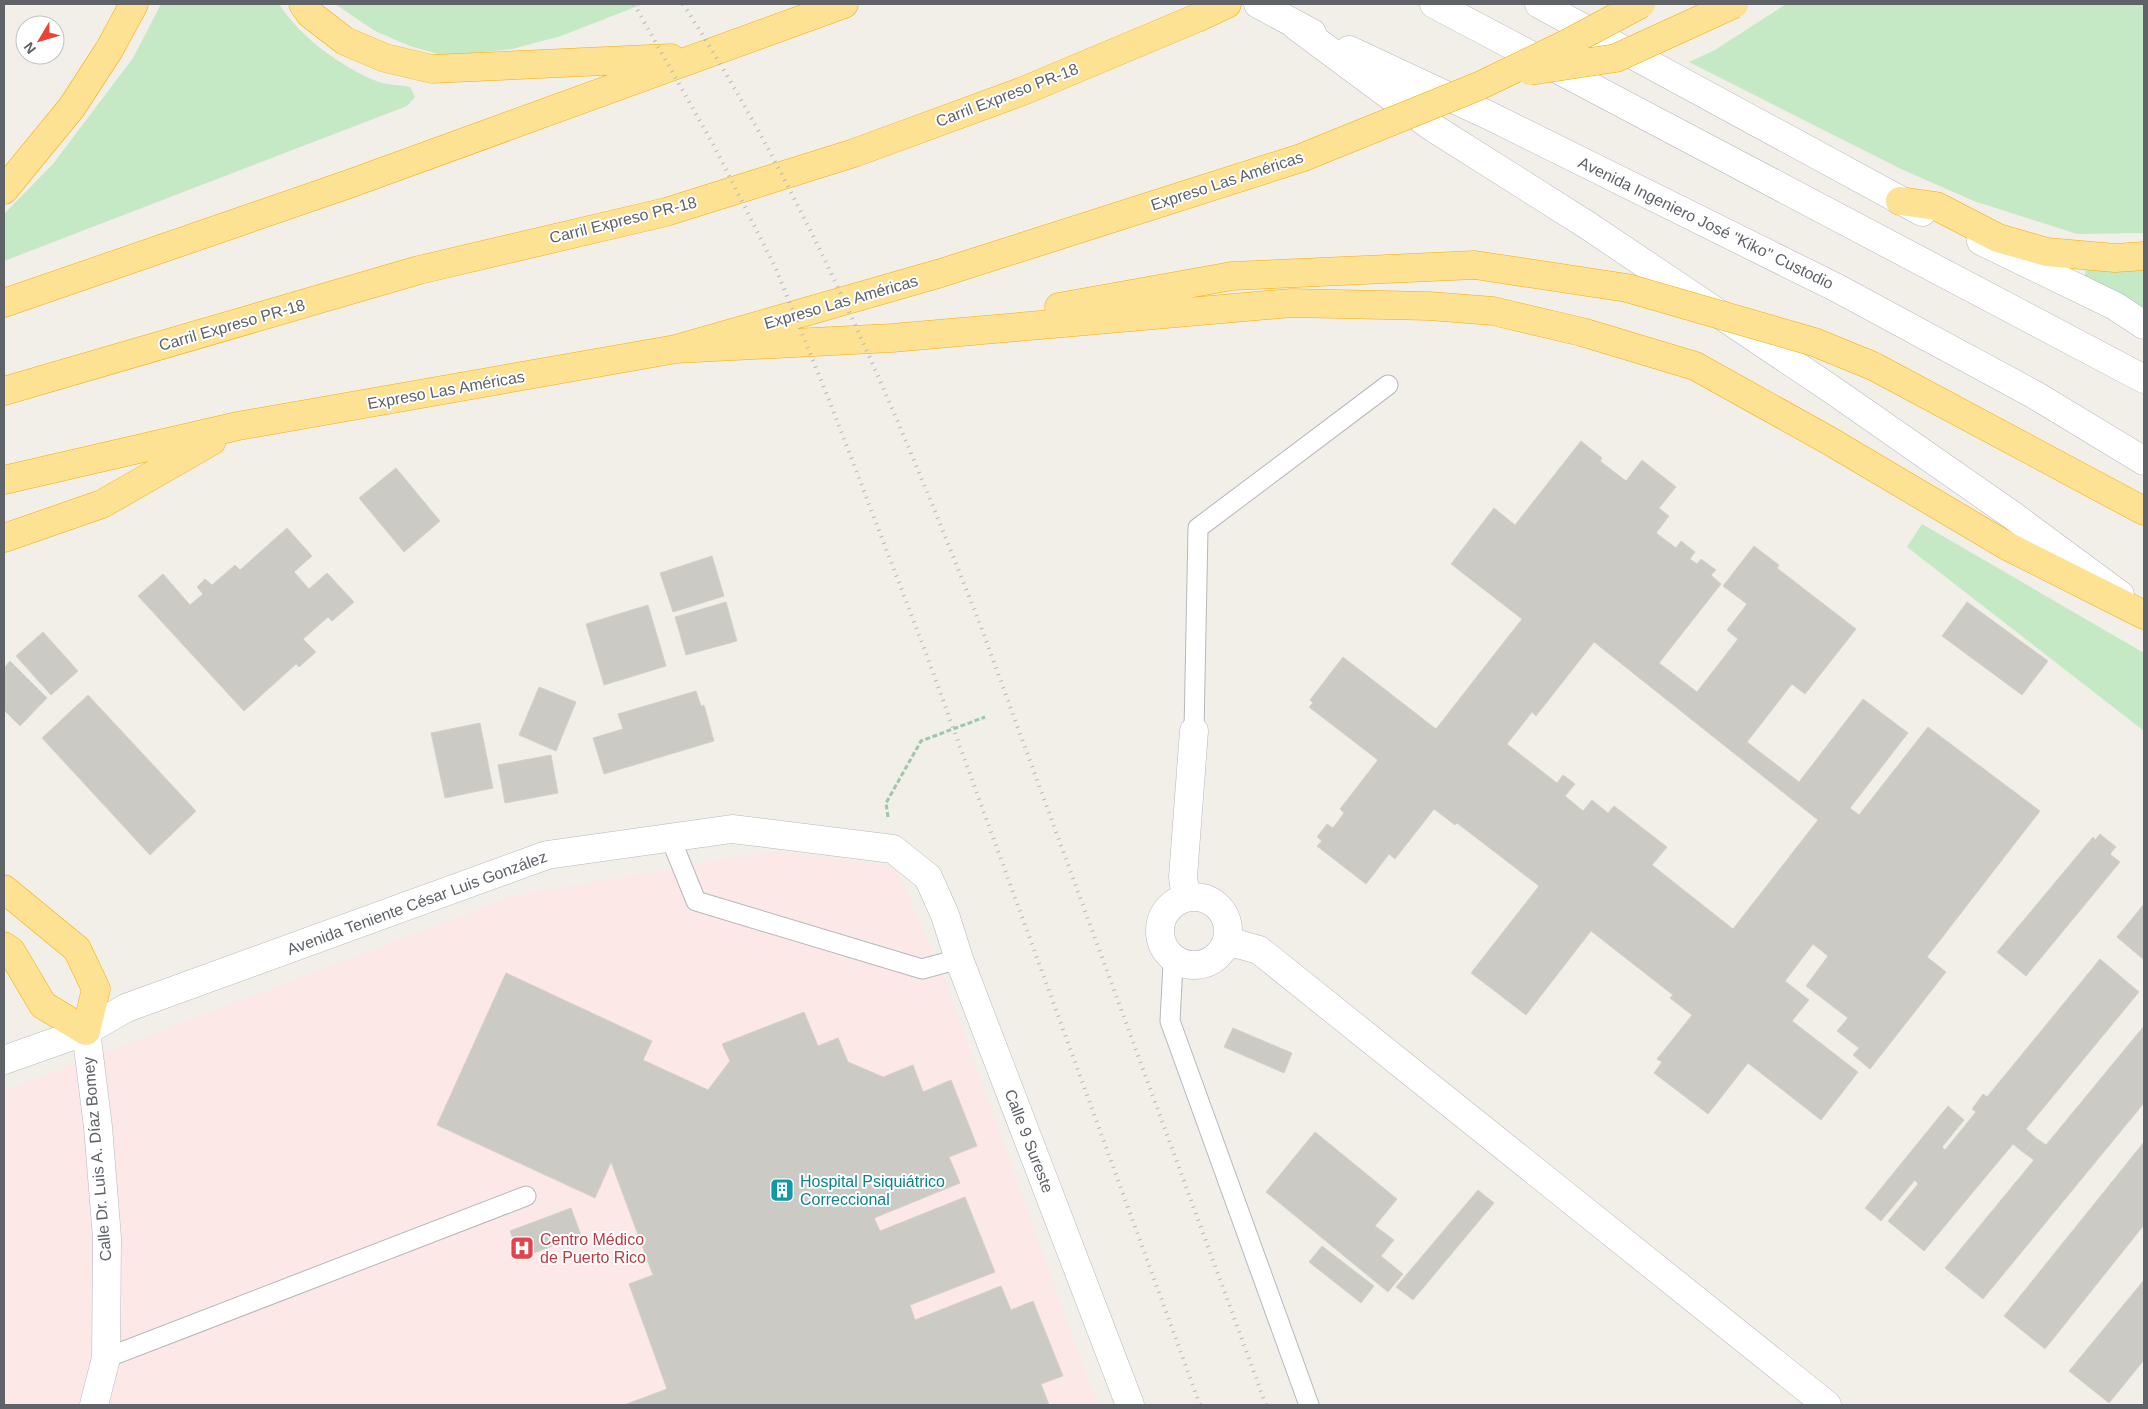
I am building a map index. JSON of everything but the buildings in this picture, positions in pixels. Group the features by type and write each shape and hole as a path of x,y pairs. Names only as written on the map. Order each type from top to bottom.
{"highway":[{"path":"4,190 72,107 109,50 134,4"},
{"path":"303,4 310,14 345,41 385,58 432,69 484,68 700,56"},
{"path":"4,303 348,184 844,4"},
{"name":"Carril Expreso PR-18","path":"4,391 419,270 666,212 854,153 1023,91 1227,4"},
{"name":"Expreso Las Américas","path":"4,480 238,426 676,349 941,273 1301,158 1501,76 1641,4"},
{"path":"1501,76 1616,58 1734,4"},
{"path":"1900,201 1936,206 1998,238 2047,252 2115,258 2144,256"},
{"path":"892,338 1232,276 1475,265 1627,288 1814,342 1873,366 2144,511"},
{"path":"676,349 892,338 1291,303 1429,306 1493,311 1582,332 1695,366 1828,440 2007,546 2144,614"},
{"path":"4,538 102,504 238,426"},
{"path":"4,889 77,949 96,989 86,1031 42,1005 11,951 4,946"}],"main road":[{"name":"Avenida Ingeniero José \"Kiko\" Custodio","path":"1258,4 1296,26 1488,115 1837,288 2035,395 2144,461"},
{"path":"1434,4 2144,379"},
{"path":"1539,4 1900,201 2115,306 2144,325"},
{"path":"1296,26 1432,127 1587,225 1834,391 2012,515 2144,614"},
{"path":"1186,898 1183,877 1194,731"},
{"name":"Avenida Teniente César Luis González","path":"4,1060 86,1031 126,1008 547,855 732,829 893,849"},
{"name":"Calle 9 Sureste","path":"893,849 928,877 945,915 959,960 1130,1405"},
{"path":"1196,897 1209,900 1220,908 1227,920 1229,933 1227,941 1217,957 1206,964 1192,966 1176,960 1168,954 1162,942 1160,929 1163,916 1172,905 1186,898 1196,897"},
{"path":"1227,941 1259,950 1827,1405"},
{"name":"Calle Dr. Luis A. Díaz Bomey","path":"86,1031 98,1127 107,1238 106,1358 94,1405"}],"lane":[{"path":"1194,731 1198,528 1388,385"},
{"path":"670,837 696,901 922,969 959,960"},
{"path":"1176,960 1173,964 1170,1021 1309,1405"},
{"path":"106,1358 526,1196"}],"path":[{"path":"893,849 886,803 921,741 985,717"}],"shaded area":[{"name":"Centro Médico de Puerto Rico","path":"775,851 895,866 941,969 1097,1405 4,1405 4,1091 514,896"}],"green space":[{"path":"161,4 279,4 298,28 337,60 379,82 410,87 415,97 407,106 4,261 4,214 53,164 133,58"},
{"path":"335,4 643,4 561,36 512,49 445,56 410,46 375,31"},
{"path":"1786,4 2144,4 2144,233 2077,234 1974,201 1901,169 1689,62 1715,50"},
{"path":"2144,263 2144,313 2085,276 2086,266"},
{"path":"1922,524 2144,653 2144,731 1907,547"}],"railway":[{"path":"634,4 714,146 776,269 831,405 924,648 1200,1405"},
{"path":"683,4 728,78 810,230 883,387 917,467 981,627 1266,1405"}],"place":[{"name":"Hospital Psiquiátrico Correccional","path":"782,1190"},
{"name":"Centro Médico de Puerto Rico","path":"522,1248"}]}
